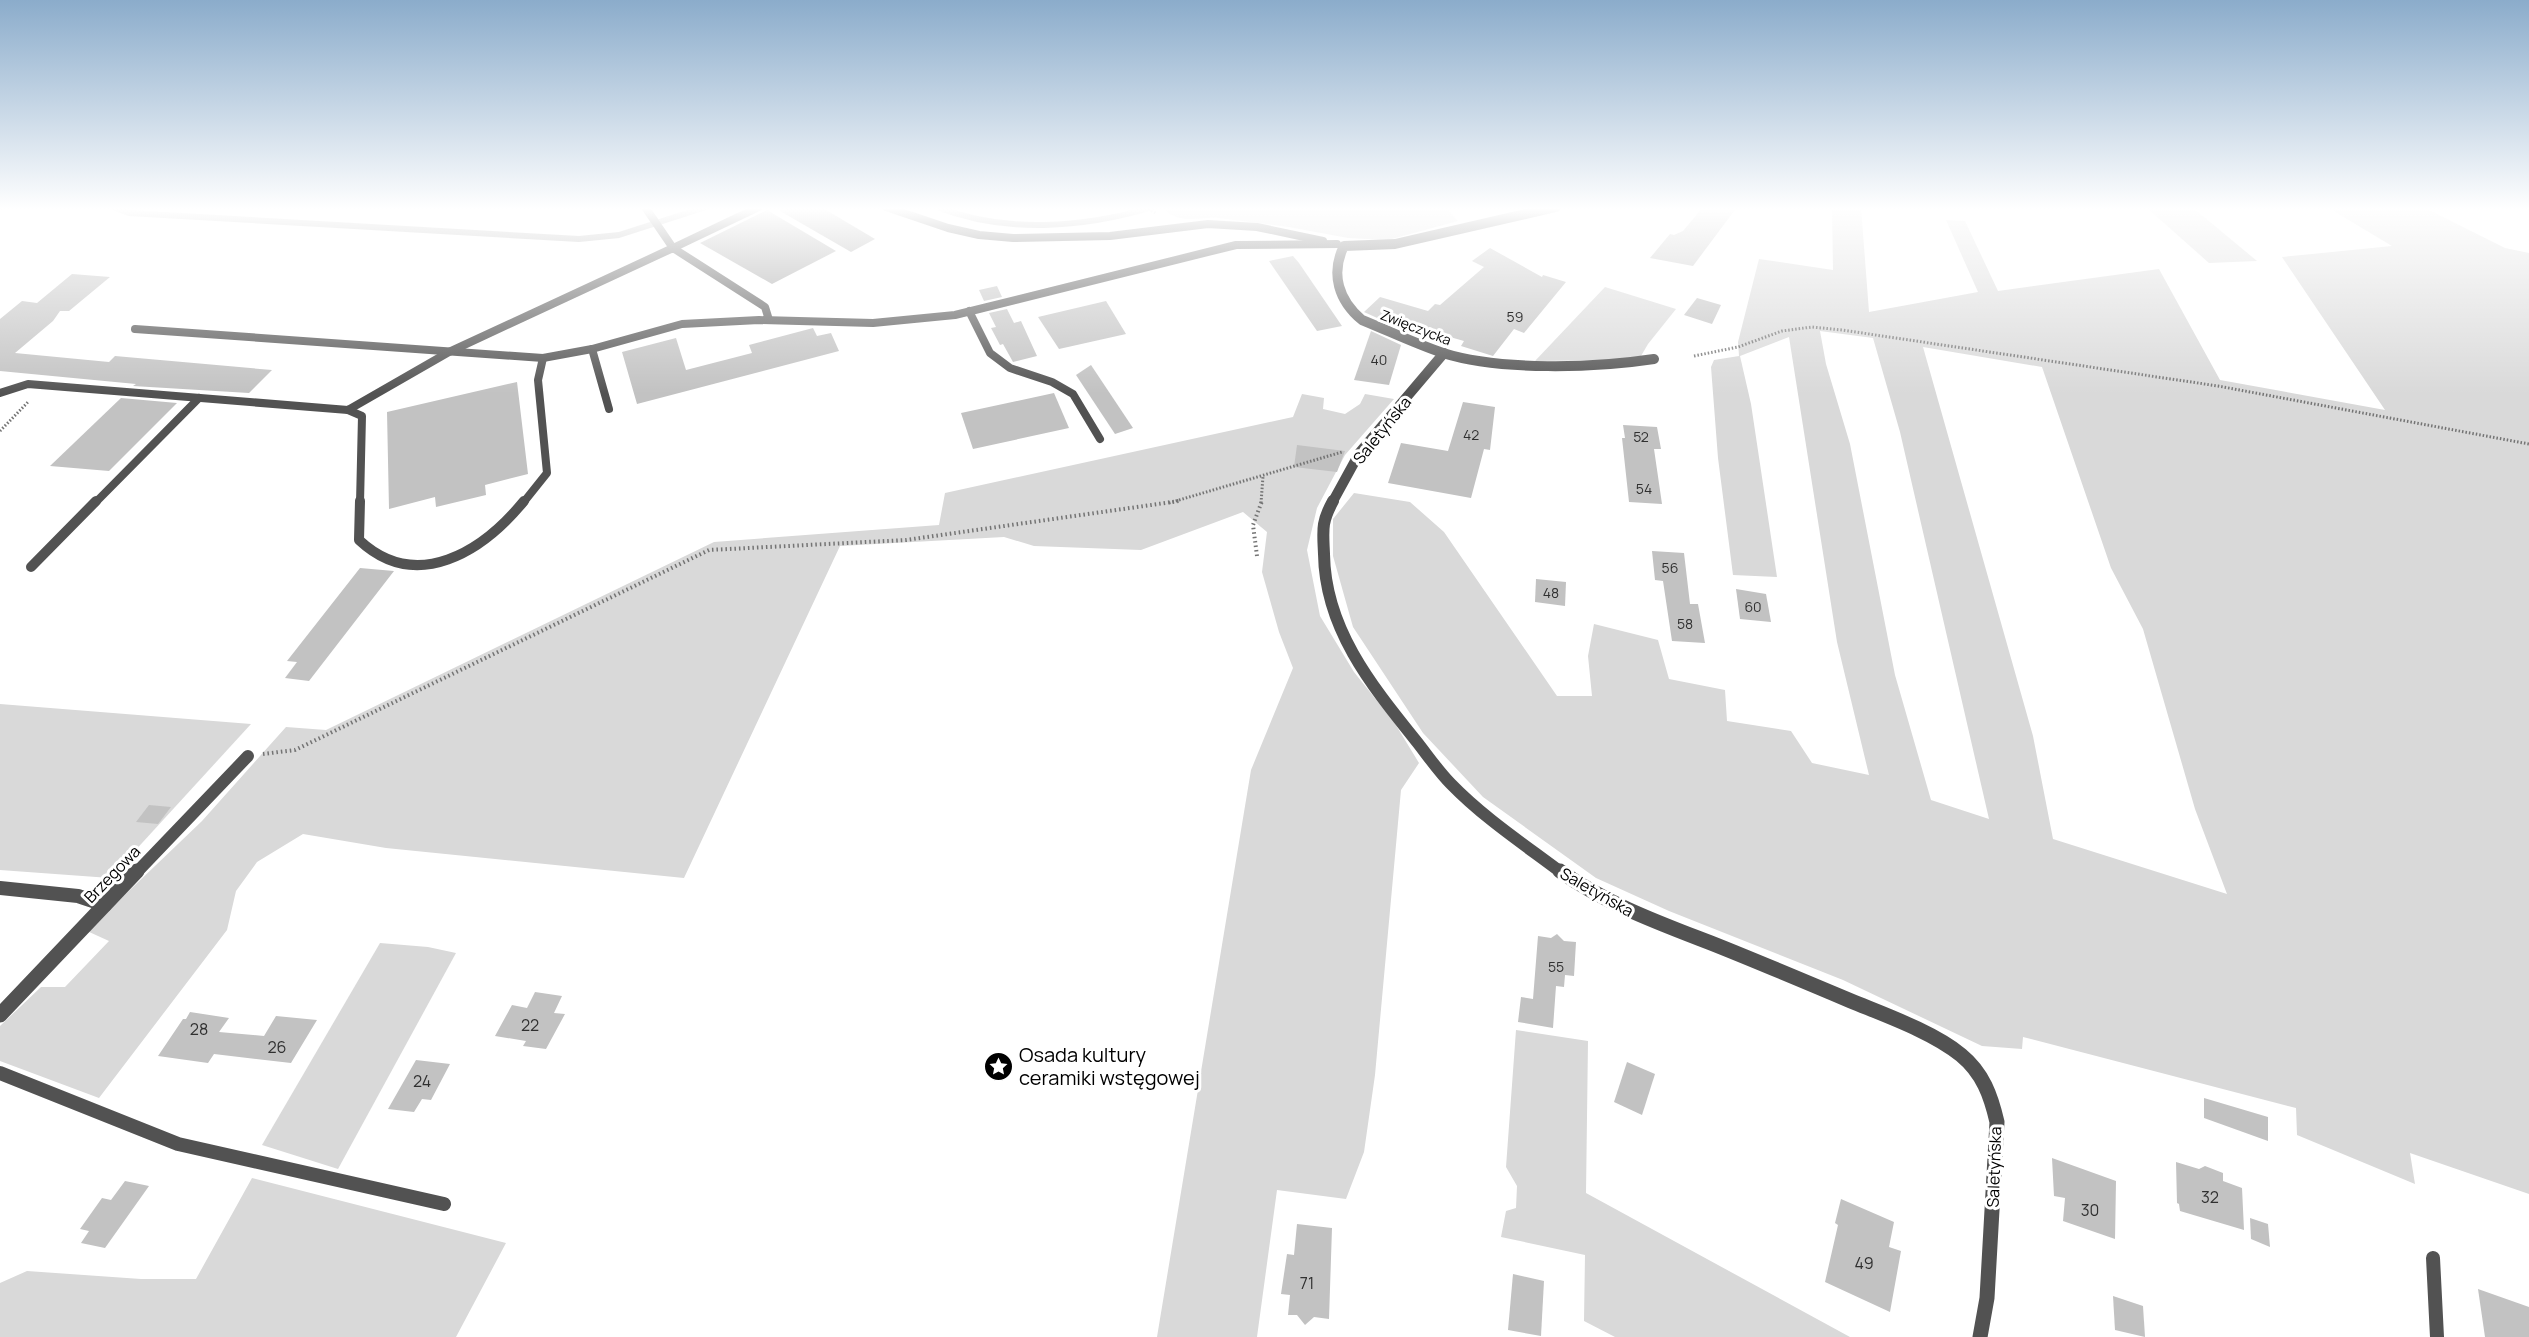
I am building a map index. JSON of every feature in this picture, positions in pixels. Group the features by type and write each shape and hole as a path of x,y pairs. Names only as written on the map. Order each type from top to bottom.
{"street":[{"name":"Zwięczycka","path":"1336,269 1335,274 1341,293 1354,315 1404,339 1444,353 1495,364 1616,365 1654,359"},
{"name":"Saletyńska","path":"1444,353 1360,452 1323,519 1324,570 1331,605 1349,649 1377,693 1451,784 1489,817 1562,873 1602,898 1650,921 1735,953 1921,1032 1960,1055 1979,1074 1991,1096 1997,1122 1987,1298 1980,1337"},
{"name":"Brzegowa","path":"0,1014 248,756"}],"lane":[{"path":"348,410 448,352 627,269"},
{"path":"706,269 765,307 769,320"},
{"path":"135,329 543,358 591,349 682,324 769,320 873,323 969,311 1137,269"},
{"path":"969,311 990,353 1010,368 1052,382 1073,394 1100,439"},
{"path":"591,349 609,409"},
{"path":"0,393 28,384 348,410 362,416 359,540 371,552 416,567 442,563 473,549 499,529 547,473 538,380 543,358"},
{"path":"31,567 199,398"},
{"path":"0,888 78,896 105,905"},
{"path":"0,1072 178,1144 444,1204"},
{"path":"2433,1258 2437,1337"}],"path":[{"path":"1694,356 1738,347 1782,331 1812,327 1842,330 2218,386 2529,444"},
{"path":"0,430 44,385"},
{"path":"248,756 295,750 709,550 906,540 1181,501 1336,452 1360,452"},
{"path":"1257,556 1253,525 1263,501 1263,476"}],"shaded area":[{"path":"746,269 800,269 772,284"},
{"path":"1756,269 1866,269 1869,312 1978,292 1968,269 1988,269 1998,291 2159,269 2220,380 2385,410 2290,269 2529,269 2529,1194 2410,1153 2415,1184 2297,1135 2296,1108 2023,1037 2022,1049 1982,1046 1843,980 1669,911 1596,878 1483,797 1423,733 1353,627 1333,556 1333,519 1354,493 1410,502 1444,532 1557,696 1592,696 1588,656 1594,624 1658,640 1669,679 1725,690 1727,721 1791,731 1812,763 1869,775 1837,642 1789,337 1740,356 1751,404 1777,577 1733,575 1718,458 1711,367 1714,360 1739,356 1738,342","holes":["1820,331 1873,338 1900,432 1989,819 1931,800 1895,675 1850,444 1826,364","1923,347 2042,367 2111,568 2143,629 2195,809 2227,894 2053,839 2033,736"]},
{"path":"1605,287 1676,309 1641,356 1617,360 1535,361"},
{"path":"1302,394 1324,398 1323,409 1345,414 1360,404 1365,394 1394,399 1345,455 1317,508 1307,550 1320,616 1354,672 1394,722 1419,763 1401,790 1375,1075 1364,1152 1346,1199 1277,1190 1257,1337 1157,1337 1251,770 1293,668 1279,632 1262,572 1267,532 1243,512 1141,550 1034,546 1004,537 840,546 684,878 386,848 303,834 257,862 236,891 227,930 99,1098 0,1061 0,1026 41,987 65,987 109,941 87,931 202,821 286,727 326,730 714,542 939,525 945,493 1293,417"},
{"path":"0,704 251,724 110,878 0,870"},
{"path":"380,943 428,947 456,953 338,1169 262,1145"},
{"path":"1516,1030 1588,1041 1586,1193 1850,1337 1615,1337 1584,1321 1585,1255 1501,1237 1506,1211 1516,1208 1517,1186 1506,1167"},
{"path":"252,1178 506,1243 456,1337 0,1337 0,1283 27,1271 141,1279 196,1279"}],"building":[{"path":"1275,269 1303,269 1342,326 1317,331"},
{"path":"1481,269 1528,269 1542,277 1543,275 1566,282 1524,333 1514,329 1493,356 1461,346 1464,341 1408,325 1406,331 1364,312 1380,297 1428,311 1435,304 1440,305"},
{"path":"72,274 110,277 69,311 60,311 53,321 15,353 109,362 115,356 272,370 249,393 133,386 136,384 0,371 0,319 22,301 37,303"},
{"path":"997,286 1002,297 984,301 979,290"},
{"path":"1697,298 1721,305 1712,324 1684,315"},
{"path":"1106,301 1126,334 1059,349 1038,317"},
{"path":"1007,309 1014,323 1021,321 1037,356 1013,362 1003,344 1000,345 991,328 996,327 989,313"},
{"path":"813,328 817,336 831,333 839,351 637,404 622,352 676,338 686,370 752,353 749,345"},
{"path":"1371,331 1401,345 1389,385 1354,380"},
{"path":"1091,365 1133,428 1115,434 1076,375"},
{"path":"517,382 528,474 485,485 486,495 436,507 435,497 389,509 387,412"},
{"path":"1054,393 1069,428 973,449 961,413"},
{"path":"121,398 177,403 109,471 50,466"},
{"path":"1463,402 1495,407 1490,450 1484,449 1471,498 1388,483 1401,443 1448,451"},
{"path":"1623,425 1657,427 1661,449 1654,449 1662,504 1629,502 1622,438 1625,438"},
{"path":"1297,445 1345,451 1337,472 1294,467"},
{"path":"1652,551 1684,553 1690,604 1698,604 1705,643 1672,641 1663,581 1655,580"},
{"path":"360,568 394,571 309,681 285,678 297,662 287,661"},
{"path":"1536,579 1566,582 1565,606 1535,602"},
{"path":"1736,589 1766,594 1771,622 1740,619"},
{"path":"149,805 171,807 158,824 136,822"},
{"path":"1557,934 1564,941 1576,942 1574,976 1565,975 1564,987 1556,986 1553,1028 1518,1022 1521,997 1533,999 1538,936 1551,938"},
{"path":"535,992 562,996 554,1013 565,1014 546,1049 523,1046 526,1041 495,1036 512,1005 527,1008"},
{"path":"190,1012 229,1018 219,1032 264,1036 276,1016 317,1020 291,1063 214,1054 208,1063 158,1056"},
{"path":"416,1060 450,1064 431,1100 422,1099 414,1112 388,1109"},
{"path":"1627,1062 1655,1074 1642,1115 1614,1102"},
{"path":"2204,1098 2268,1117 2268,1141 2204,1118"},
{"path":"2052,1158 2116,1181 2115,1239 2063,1221 2065,1198 2054,1196"},
{"path":"2176,1162 2199,1169 2205,1166 2223,1173 2223,1181 2242,1188 2244,1230 2180,1211 2177,1203"},
{"path":"125,1181 149,1186 105,1248 81,1243 89,1231 80,1229 102,1198 111,1200"},
{"path":"1841,1199 1894,1222 1889,1247 1901,1251 1890,1312 1825,1282 1838,1225 1835,1223"},
{"path":"2250,1218 2268,1224 2270,1247 2251,1239"},
{"path":"1297,1224 1332,1228 1329,1319 1314,1317 1305,1325 1297,1315 1288,1315 1290,1295 1281,1294 1287,1254 1294,1255"},
{"path":"1513,1274 1544,1281 1541,1336 1508,1330"},
{"path":"2478,1289 2529,1307 2529,1337 2485,1337"},
{"path":"2113,1296 2143,1306 2145,1337 2115,1330"}],"place":[{"name":"Osada kultury ceramiki wstęgowej","path":"998,1066"}]}
